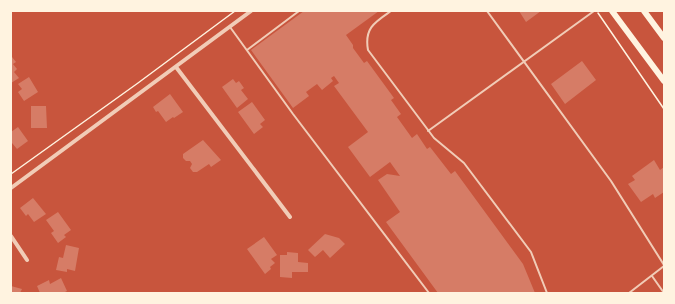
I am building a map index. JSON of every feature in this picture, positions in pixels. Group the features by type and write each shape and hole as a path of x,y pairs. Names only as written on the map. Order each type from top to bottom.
{"main road":[{"path":"612,11 664,81"},
{"path":"644,11 664,38"}],"street":[{"path":"11,188 251,11"},
{"path":"176,67 290,217"},
{"path":"11,236 27,260"}],"lane":[{"path":"247,50 299,11"},
{"path":"391,11 370,28 367,42 368,50 428,131 434,138 464,163 531,252 547,293"},
{"path":"487,11 611,181 664,266 629,293"},
{"path":"428,131 594,11"},
{"path":"230,27 429,293"},
{"path":"652,276 664,293"}],"path":[{"path":"11,174 138,83 234,11"},
{"path":"597,11 614,33 650,90 664,109"}],"building":[{"path":"304,11 379,11 346,35 353,45 353,48 364,63 367,61 394,98 391,100 401,114 397,117 412,138 417,134 427,149 430,147 451,174 455,171 523,264 535,293 438,293 386,222 400,212 378,180 387,174 400,176 390,162 370,177 348,147 368,132 334,86 339,83 334,76 331,78 333,81 322,90 317,84 306,92 309,96 293,108 251,50"},
{"path":"519,11 541,11 526,22"},
{"path":"12,57 16,62 13,64 17,69 14,72 19,78 11,83 11,58"},
{"path":"582,61 596,80 565,104 551,84"},
{"path":"29,77 38,92 24,101 18,92 22,89 18,84"},
{"path":"233,79 236,83 239,81 244,88 241,90 248,99 237,108 222,87"},
{"path":"170,94 183,112 166,122 153,107"},
{"path":"252,102 265,120 260,124 263,127 254,134 238,112"},
{"path":"31,106 46,106 47,128 31,128"},
{"path":"18,127 28,141 17,149 12,143 11,144 11,132"},
{"path":"203,140 221,160 211,167 209,164 197,172 193,172 190,168 192,164 190,161 186,161 183,158 183,154"},
{"path":"654,160 660,170 664,167 664,192 655,198 653,194 641,202 628,184 635,180 632,176"},
{"path":"33,198 46,214 34,222 28,214 26,216 20,208"},
{"path":"58,212 71,230 64,235 66,237 58,243 51,233 54,231 46,220"},
{"path":"325,234 339,238 345,244 330,258 323,250 315,257 308,250"},
{"path":"264,237 277,255 271,259 275,263 265,274 247,249"},
{"path":"66,245 79,248 75,271 67,269 67,272 56,270 59,257 63,258"},
{"path":"287,252 298,253 298,262 308,263 308,272 292,272 292,278 280,277 280,255 287,255"},
{"path":"61,278 67,291 63,293 40,293 37,286 49,280 50,284"},
{"path":"11,286 22,289 20,293 11,293"}]}
